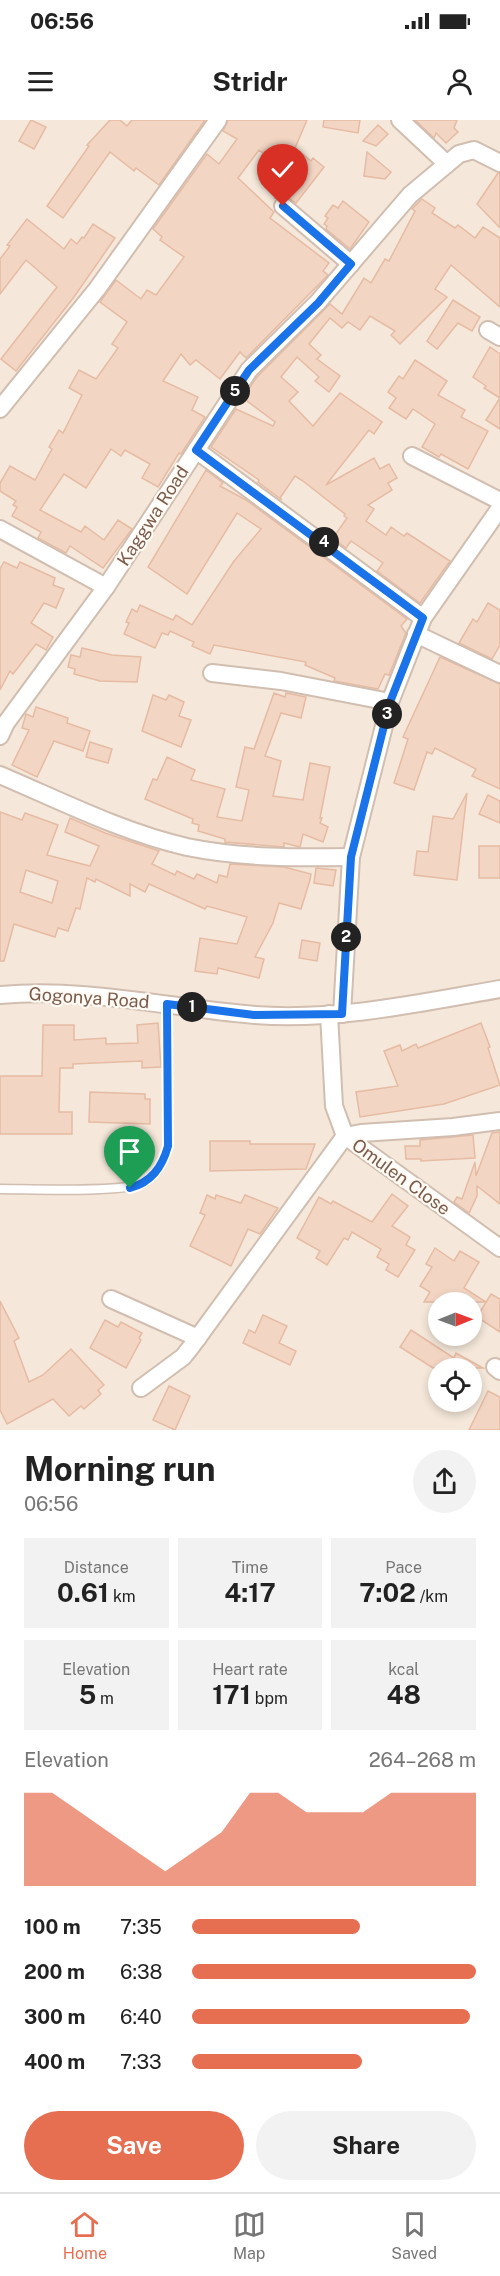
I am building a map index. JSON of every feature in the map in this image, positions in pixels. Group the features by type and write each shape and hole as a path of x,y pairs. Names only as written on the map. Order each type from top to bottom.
{"street":[{"path":"0,409 96,289 218,120"},
{"path":"400,120 447,164"},
{"name":"Kaggwa Road","path":"2,726 106,587 249,370 318,303 410,195 459,154 474,150 500,163"},
{"path":"283,206 351,264"},
{"path":"196,450 420,626 500,674"},
{"path":"412,456 500,501"},
{"name":"Omulen Close","path":"500,508 420,626 390,702 351,857 335,1014 333,1098 345,1136 500,1248"},
{"path":"0,529 106,587"},
{"path":"212,673 281,681 390,702"},
{"path":"0,776 109,822 187,847 265,857 351,857"},
{"name":"Gogonya Road","path":"0,995 20,993 98,996 254,1015 335,1014 500,989"},
{"path":"141,1388 183,1357 345,1136 500,1121"},
{"path":"111,1299 198,1338"}],"lane":[{"path":"0,1189 130,1188 151,1178 168,1146 167,1004"}],"shaded area":[{"path":"0,120 500,120 500,1430 0,1430"}],"building":[{"path":"31,120 46,127 34,149 19,141"},
{"path":"110,120 120,120 127,126 132,120 205,120 159,185 136,168 134,171 110,152 63,218 47,206 89,146 87,145"},
{"path":"228,120 307,120 295,148 311,161 313,158 324,167 296,203 285,196 275,198 286,187 283,185 291,176 259,150 238,178 274,212 270,218 329,263 323,271 328,275 246,358 240,352 220,379 196,360 190,365 181,354 163,381 198,397 192,410 205,417 158,487 142,478 150,464 125,450 121,456 111,449 86,488 64,474 40,510 81,532 85,526 104,540 118,520 132,529 103,568 70,546 66,553 38,538 41,532 12,516 17,507 13,505 16,501 0,491 0,483 10,466 35,480 52,449 49,447 59,430 63,433 82,395 69,388 79,370 96,379 118,348 112,344 127,322 100,302 116,280 141,299 147,290 156,295 184,257 160,240 162,237 153,229 207,154 219,164 237,139 223,131"},
{"path":"324,120 360,120 358,133 323,127"},
{"path":"415,120 457,120 454,128 458,132 446,143 436,133 434,138"},
{"path":"378,125 388,134 376,146 363,141"},
{"path":"367,152 391,172 385,179 364,176"},
{"path":"500,173 500,228 477,204"},
{"path":"422,199 435,208 432,213 455,228 458,225 475,238 483,227 500,238 500,307 451,265 435,289 447,297 400,344 391,335 395,331 370,316 360,330 348,322 342,328 330,318 309,344 321,355 317,359 340,376 329,392 315,381 319,377 297,357 281,377 298,392 289,401 313,426 340,393 382,422 374,434 369,430 326,485 374,458 380,469 389,464 397,478 388,483 392,490 368,505 374,509 366,521 386,535 391,527 404,536 407,533 450,561 420,603 377,571 383,563 351,541 346,548 333,538 347,518 345,514 303,481 295,476 280,498 282,500 258,482 259,480 211,447 236,409 273,426 275,422 243,398 257,377 330,304 342,314 364,278 371,283 385,259 389,261 415,211 412,209"},
{"path":"343,201 369,222 350,249 326,229 327,226 324,224 328,218 325,216 333,205 338,208"},
{"path":"27,219 64,249 71,239 77,244 82,237 84,238 93,224 115,238 74,297 16,371 1,359 57,287 26,260 0,294 0,259 10,246 7,245"},
{"path":"453,300 480,317 472,331 458,323 437,349 427,341"},
{"path":"490,347 500,354 500,398 484,388 486,386 473,377"},
{"path":"415,360 447,381 438,395 465,410 461,417 488,431 468,469 441,454 439,457 422,447 435,424 413,409 406,419 389,408 396,398 388,392 399,376 403,379"},
{"path":"500,398 500,429 486,420"},
{"path":"206,470 223,483 220,486 246,500 407,619 401,626 406,633 389,675 385,674 378,689 334,681 335,678 305,665 306,662 214,645 210,654 192,646 194,642 170,631 168,635 162,633 155,648 124,634 132,609 137,612 140,605 173,620 176,615 192,625 234,561 261,529 237,513 187,594 148,567"},
{"path":"4,562 17,568 20,562 55,578 53,585 64,589 56,608 44,603 31,623 53,637 46,650 36,644 13,674 10,671 0,690 0,569"},
{"path":"488,603 500,610 500,645 492,659 459,643 473,619 477,622"},
{"path":"82,648 112,655 141,657 137,682 100,681 74,674 75,669 68,667 71,655 80,657"},
{"path":"440,657 500,684 500,789 472,776 476,769 435,748 432,754 427,752 414,790 394,783 408,739 403,737"},
{"path":"274,693 285,697 286,693 306,697 301,718 281,713 265,756 281,761 273,796 303,800 310,763 330,767 320,818 322,818 320,823 328,827 323,842 303,834 300,847 284,843 284,847 225,842 225,839 198,831 199,825 192,823 193,819 145,799 153,779 157,780 167,757 195,770 191,780 225,789 217,817 242,821 249,790 236,787 245,747 254,749"},
{"path":"153,695 166,700 169,695 184,702 179,716 191,720 181,747 142,731"},
{"path":"36,707 68,718 67,723 90,731 83,751 54,741 37,777 12,765 29,730 22,728 26,714 33,717"},
{"path":"90,742 112,749 108,763 86,757"},
{"path":"467,793 457,880 414,875 417,851 428,852 433,816 453,819"},
{"path":"488,795 500,801 500,823 479,814"},
{"path":"0,812 22,820 25,813 58,825 47,855 90,866 99,846 65,832 70,818 105,833 159,851 152,864 175,875 177,871 194,879 197,874 217,883 219,875 227,877 230,864 284,867 311,874 301,909 279,903 273,923 255,957 264,959 259,978 218,968 217,974 195,971 200,938 237,944 247,917 207,906 205,909 149,884 145,892 130,884 130,896 96,879 95,882 87,878 80,909 76,908 68,931 58,928 55,937 14,924 4,961 0,961","holes":["26,870 58,881 52,903 20,892"]},
{"path":"479,846 500,846 500,878 479,878"},
{"path":"316,868 336,870 333,886 314,883"},
{"path":"302,940 320,943 317,961 299,958"},
{"path":"158,1023 161,1067 142,1068 142,1061 73,1064 73,1068 60,1068 59,1112 72,1112 72,1134 0,1134 0,1076 42,1076 43,1025 74,1025 74,1040 106,1038 106,1044 138,1043 137,1025"},
{"path":"481,1023 500,1085 444,1104 360,1117 356,1092 398,1086 384,1051 400,1045 402,1051 416,1044 418,1048"},
{"path":"90,1092 145,1094 145,1099 150,1099 150,1124 89,1122"},
{"path":"500,1132 500,1204 477,1186 477,1196 469,1213 454,1202 457,1197 462,1199 475,1162 476,1176 492,1133"},
{"path":"473,1135 475,1158 421,1161 421,1159 406,1159 405,1146 420,1146 420,1140"},
{"path":"210,1141 250,1141 250,1144 315,1144 306,1169 210,1171"},
{"path":"392,1194 408,1206 392,1226 410,1237 406,1245 415,1250 398,1277 386,1270 389,1264 377,1257 381,1249 352,1232 348,1240 344,1238 327,1265 316,1258 320,1251 297,1238 319,1197 331,1204 333,1201 372,1222"},
{"path":"207,1195 215,1199 216,1195 241,1203 245,1195 278,1208 260,1234 248,1229 231,1266 190,1246 205,1215 200,1213"},
{"path":"435,1248 454,1261 460,1251 479,1262 464,1288 470,1292 430,1292 420,1286 432,1267 426,1264"},
{"path":"491,1294 500,1299 500,1332 482,1320 482,1309"},
{"path":"0,1301 19,1338 14,1341 29,1382 43,1375 71,1349 104,1385 98,1390 101,1394 84,1409 81,1406 69,1416 53,1399 7,1424 0,1410"},
{"path":"263,1315 287,1326 279,1343 296,1351 290,1365 243,1343 249,1330 255,1333"},
{"path":"105,1320 118,1327 121,1322 142,1333 139,1338 141,1340 126,1368 90,1348"},
{"path":"411,1330 428,1341 428,1346 436,1346 454,1358 428,1358 428,1365 400,1347"},
{"path":"456,1353 465,1358 454,1358"},
{"path":"169,1386 190,1396 175,1430 153,1420"},
{"path":"488,1391 500,1397 500,1430 469,1430 478,1412 482,1412 482,1403"}],"route":[{"path":"130,1188 151,1178 159,1168 168,1146 167,1004 254,1015 342,1014 351,857 373,762 390,702 423,618 240,480 196,450 249,370 318,303 351,264 283,206"}]}
